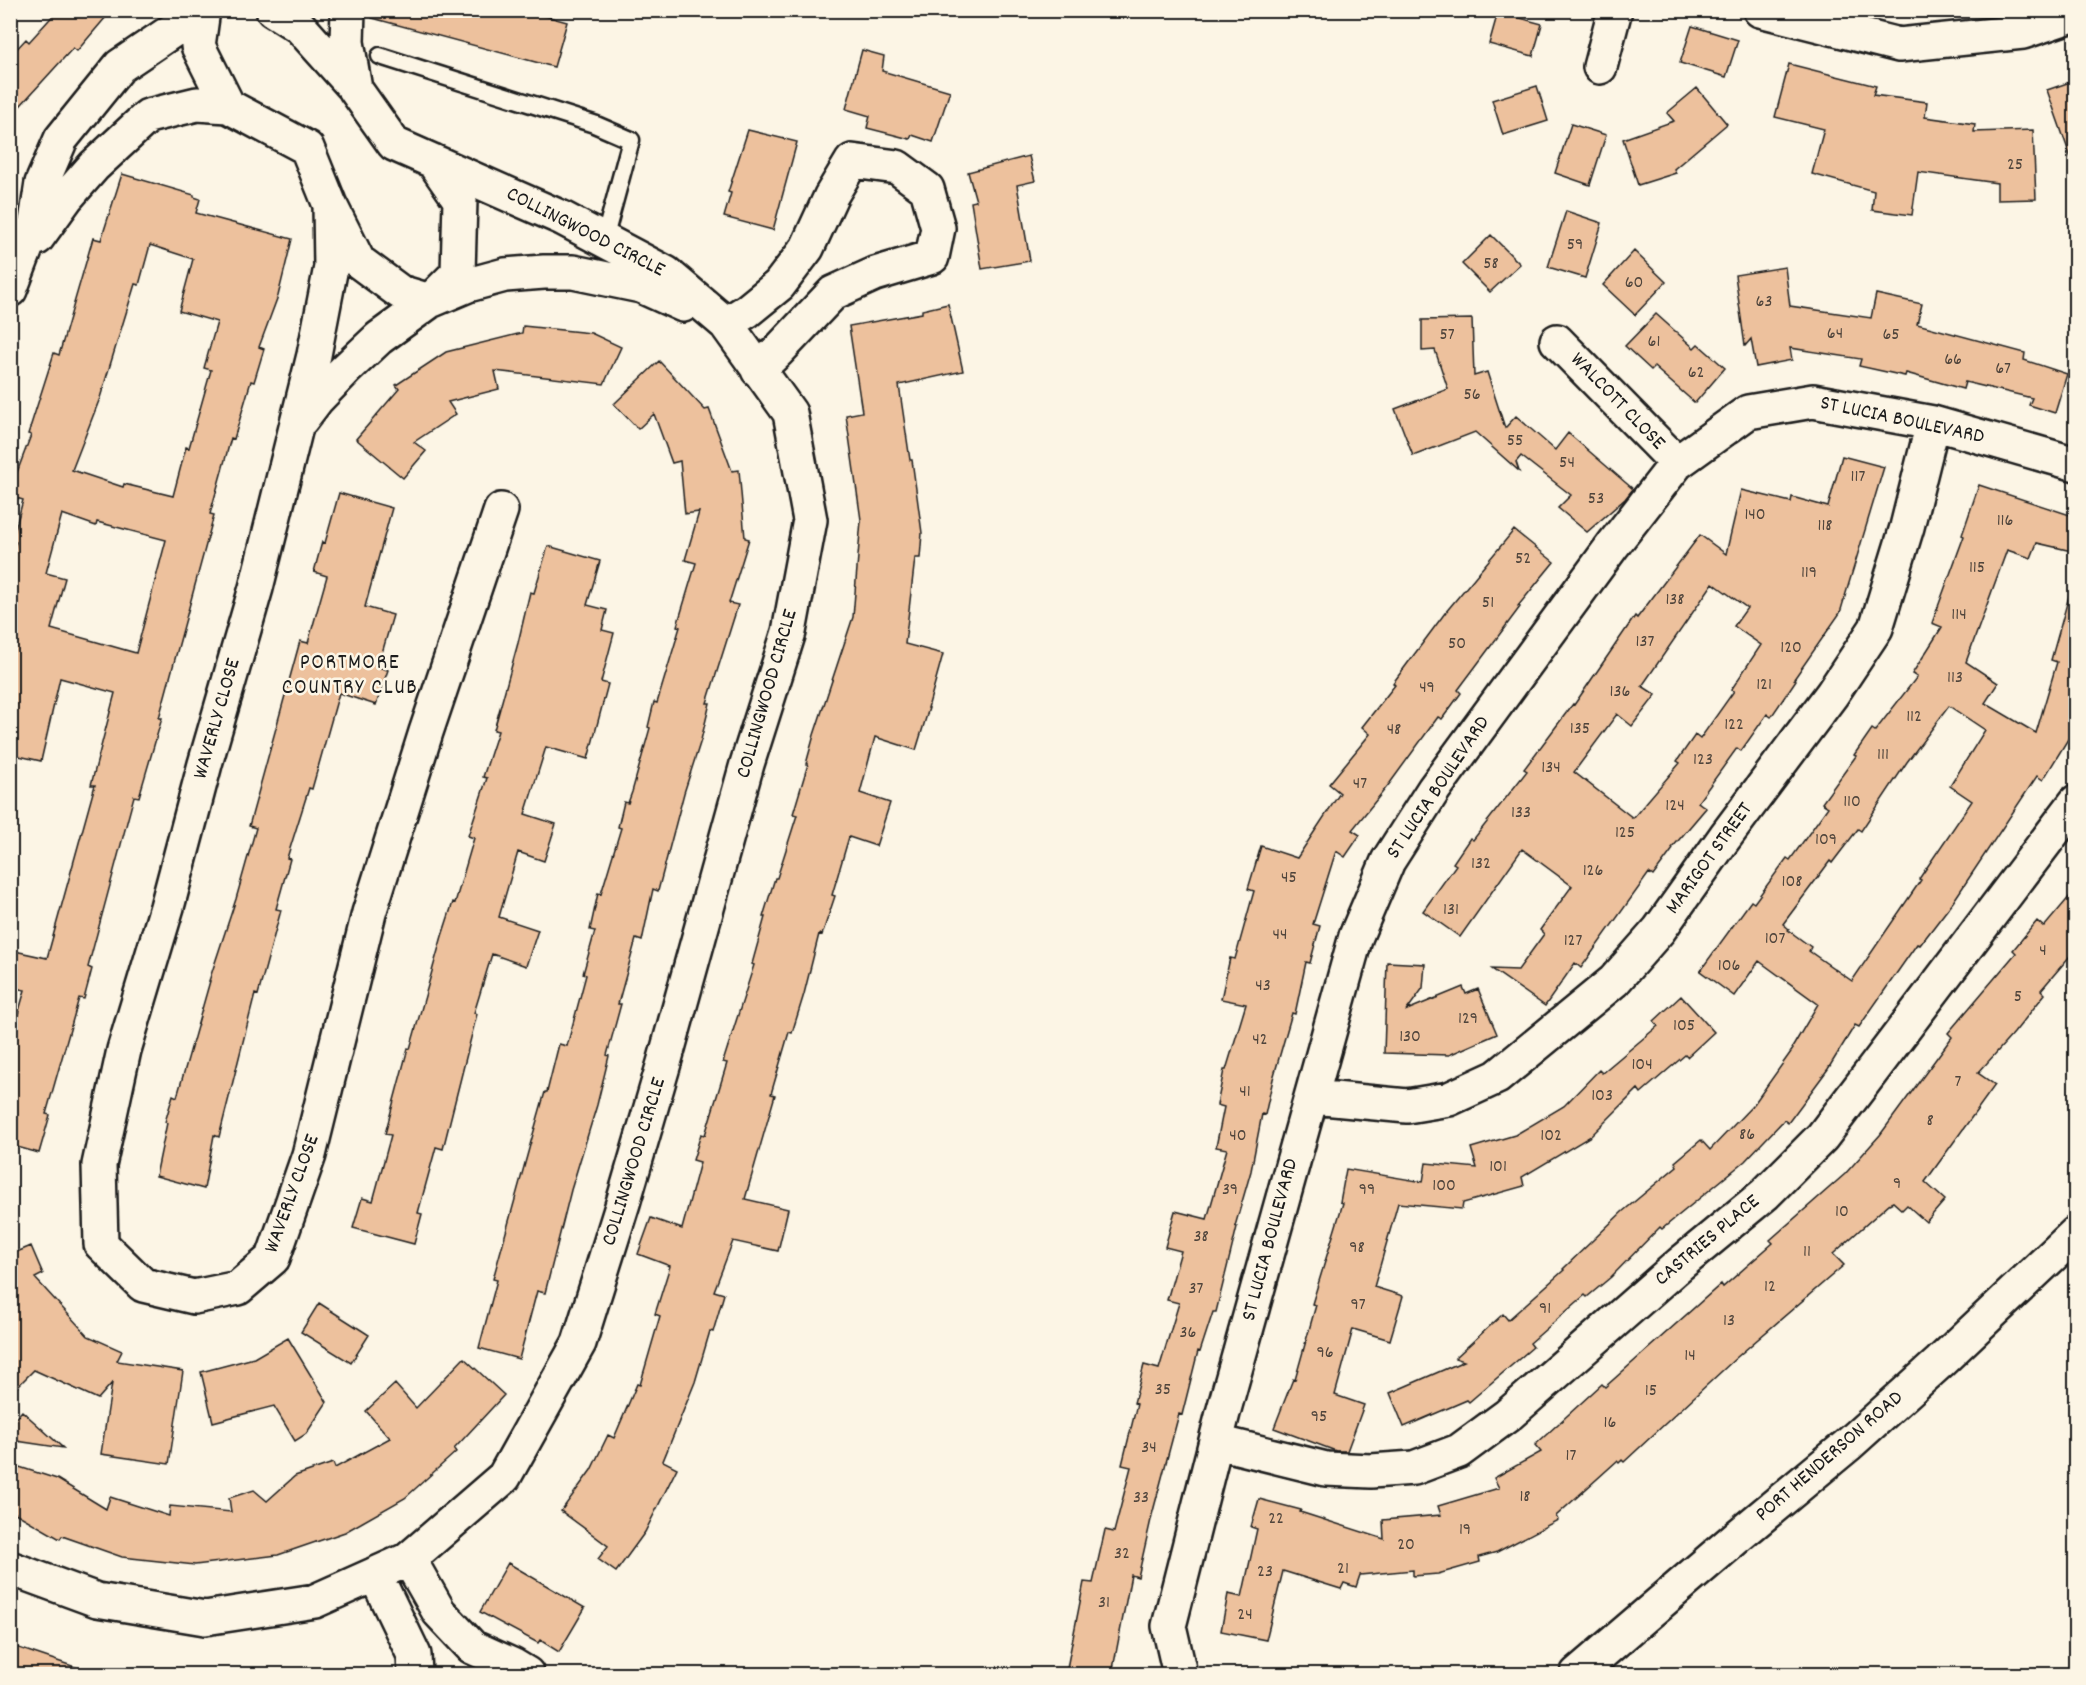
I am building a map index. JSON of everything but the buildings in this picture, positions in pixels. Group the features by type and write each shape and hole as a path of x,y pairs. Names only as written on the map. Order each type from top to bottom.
{"street":[{"path":"203,10 198,46 228,106"},
{"path":"10,291 18,249 36,222 42,183 61,140 120,66 203,10"},
{"path":"273,10 300,27 355,88"},
{"name":"COLLINGWOOD CIRCLE","path":"10,1568 97,1600 205,1618 315,1601 409,1559 504,1477 579,1343 623,1203 747,764 789,632 810,520 790,413 726,324 666,273 562,218 394,144 355,88 347,42 348,10"},
{"path":"1600,67 1615,10"},
{"path":"1760,10 1899,45 2023,32 2076,14"},
{"path":"18,249 50,222 80,182 148,116 197,104 228,106 307,148 330,206 358,261 400,292 430,301 458,273 460,231 460,200 433,161"},
{"path":"726,324 747,311 779,285 807,248 831,196 852,161 897,167 927,189 938,228 932,257 875,274 833,293 758,370"},
{"name":"WAVERLY CLOSE","path":"330,206 331,267 314,355 256,588 205,764 167,908 124,1050 99,1165 101,1244 143,1285 194,1297 238,1288 273,1258 309,1155 369,913 426,732 501,510"},
{"name":"COLLINGWOOD CIRCLE","path":"430,301 468,285 505,276 544,272 573,273 605,277 641,286 726,324"},
{"name":"WAVERLY CLOSE","path":"296,426 317,399 379,338 430,301"},
{"name":"WALCOTT CLOSE","path":"1557,341 1677,463"},
{"name":"ST LUCIA BOULEVARD","path":"1180,1674 1169,1626 1223,1413 1313,1097 1356,936 1388,861 1434,789 1613,545 1677,463 1748,412 1813,401 1933,423 2076,464"},
{"name":"MARIGOT STREET","path":"1313,1097 1407,1106 1449,1099 1497,1077 1614,981 1659,930 1832,694 1876,628 1907,527 1933,423"},
{"name":"CASTRIES PLACE","path":"1217,1442 1326,1469 1371,1471 1414,1468 1459,1450 1508,1415 1764,1194 1822,1137 2076,802"},
{"name":"PORT HENDERSON ROAD","path":"1577,1674 1849,1444 2076,1233"},
{"path":"409,1559 439,1612 472,1647 527,1674"},
{"path":"375,1575 414,1655 415,1674"}],"lane":[{"path":"380,56 594,124 631,140 604,240"}],"district":[{"name":"PORTMORE COUNTRY CLUB","path":"350,676"}]}
